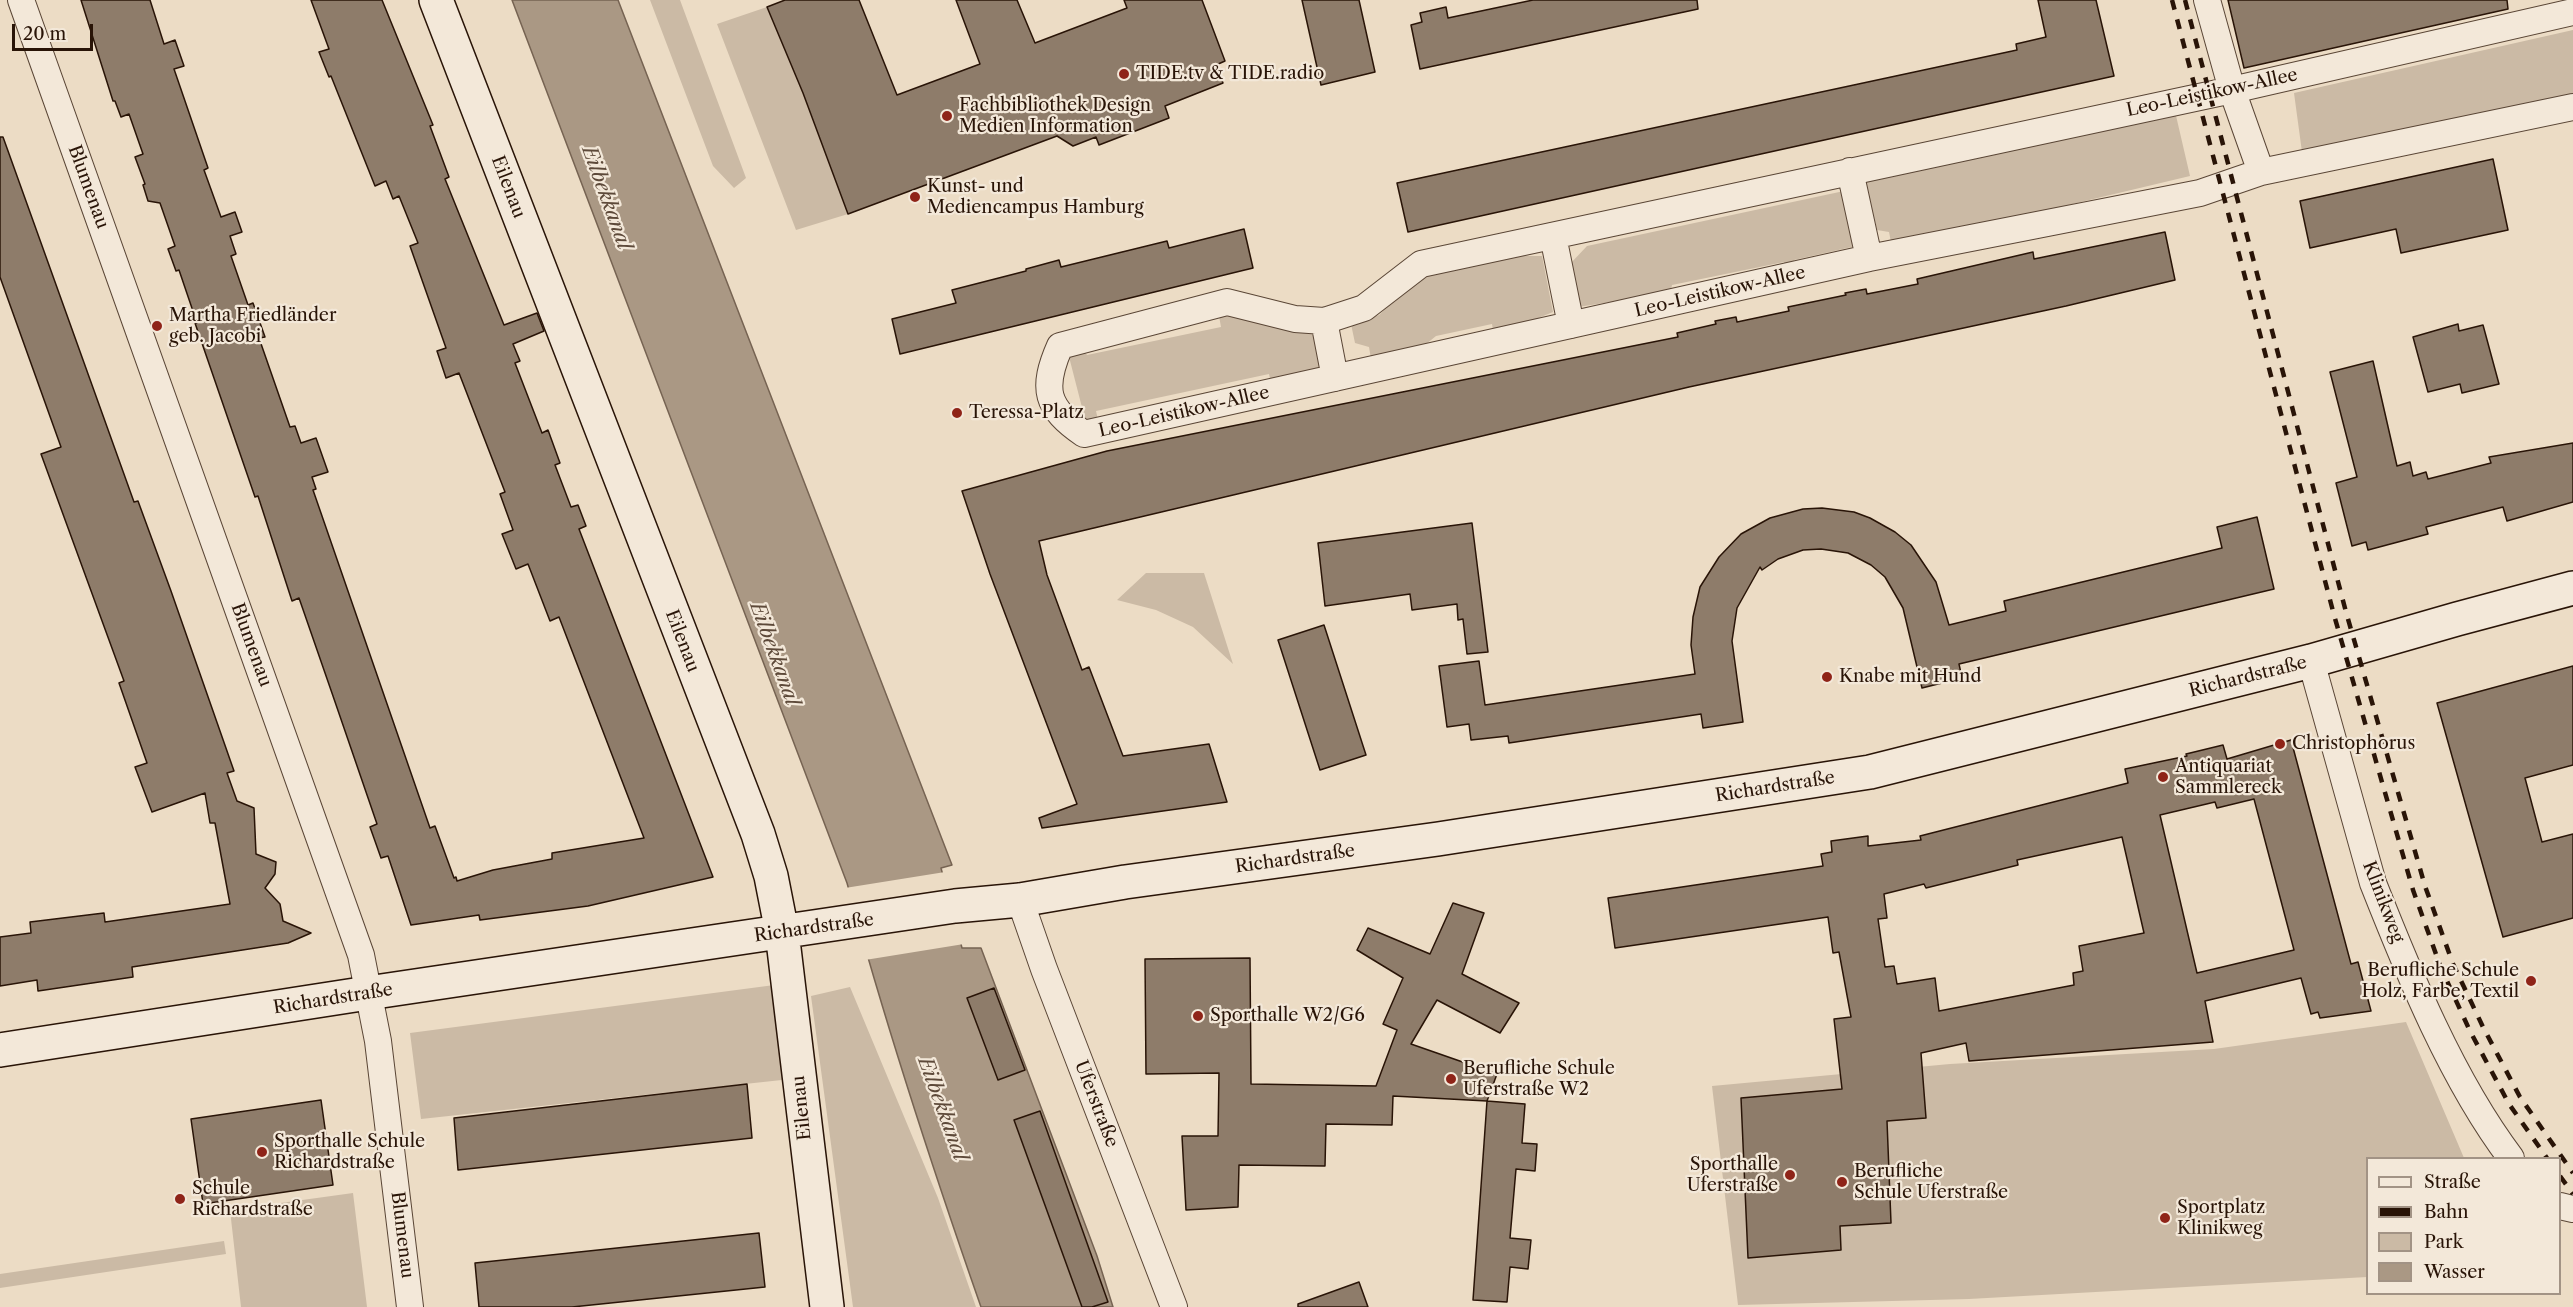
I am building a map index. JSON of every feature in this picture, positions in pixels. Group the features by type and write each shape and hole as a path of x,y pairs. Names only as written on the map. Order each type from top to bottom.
{"street":[{"name":"Blumenau","path":"21,0 361,955 378,1041 411,1307"},
{"name":"Eilenau","path":"436,0 758,834 771,876 782,932 827,1307"},
{"path":"2207,0 2232,90 2261,172"},
{"name":"Leo-Leistikow-Allee","path":"2573,12 2232,90 1421,264 1395,287 1364,308 1324,321 1295,319 1227,303 1060,346 1049,371 1051,398 1063,419 1084,434 1869,258 2200,193 2261,172 2573,107"},
{"path":"1850,171 1869,258"},
{"path":"1553,236 1571,325"},
{"path":"1324,321 1335,378"},
{"name":"Richardstraße","path":"0,1050 955,906 1020,900 1125,882 1438,839 1870,772 2311,661 2573,588"},
{"name":"Klinikweg","path":"2311,661 2373,884 2442,1044 2495,1138 2510,1157"},
{"name":"Uferstraße","path":"1020,900 1174,1307"}],"green space":[{"path":"650,0 680,0 746,178 734,188 713,166"},
{"path":"767,7 803,93 848,214 796,230 717,24"},
{"path":"2573,30 2573,96 2302,152 2294,93"},
{"path":"2174,107 2190,176 1892,247 1889,232 1877,230 1865,180"},
{"path":"1844,191 1856,246 1794,260 1795,269 1786,270 1784,262 1672,285 1669,299 1624,300 1578,307 1570,264 1587,246"},
{"path":"1486,256 1542,256 1553,312 1494,336 1492,324 1436,336 1415,353 1371,359 1369,347 1355,343 1351,324 1379,315 1419,277"},
{"path":"1230,313 1316,335 1325,373 1271,384 1269,374 1096,411 1098,420 1086,423 1067,349 1081,346 1087,355 1221,327 1219,316"},
{"path":"1146,573 1204,573 1233,664 1193,627 1156,610 1117,600"},
{"path":"782,984 791,1079 421,1119 410,1033"},
{"path":"850,987 938,1198 976,1307 853,1307 811,996"},
{"name":"Sportplatz Klinikweg","path":"2406,1022 2464,1157 2366,1157 2366,1277 1969,1299 1738,1305 1712,1086 1950,1064 2214,1049"},
{"path":"353,1193 367,1307 241,1307 230,1210"},
{"path":"224,1241 226,1254 0,1288 0,1274"}],"water":[{"name":"Eilbekkanal","path":"512,0 618,0 952,865 941,868 962,948 981,948 1097,1256 1113,1307 981,1307 910,1096 847,883"}],"pier":[{"path":"945,872 964,944 865,960 845,888"}],"building":[{"path":"81,0 150,0 164,44 175,40 184,66 174,69 208,168 204,170 221,217 235,212 242,232 230,236 236,254 231,256 248,305 253,303 265,337 259,338 290,427 295,426 301,443 316,438 328,472 312,477 316,489 313,490 430,828 435,826 457,881 493,870 552,859 552,853 644,838 559,617 550,621 528,564 516,569 502,534 513,530 500,494 505,492 459,373 446,378 437,351 446,348 410,246 418,243 399,196 393,199 386,181 375,186 331,76 329,77 319,52 329,49 311,0 382,0 433,125 430,126 449,177 445,179 504,325 537,313 544,331 513,344 520,361 515,363 542,433 548,430 560,463 555,465 571,507 578,505 586,526 579,529 713,877 588,906 480,920 479,915 411,925 388,856 381,858 370,827 377,824 299,598 292,601 258,496 255,497 195,323 197,323 179,270 176,271 168,249 175,246 160,203 148,201 143,185 145,184 135,157 143,154 129,114 121,117 113,101"},
{"path":"785,0 859,0 897,95 980,64 956,0 1017,0 1035,43 1127,8 1124,0 1202,0 1225,61 1216,65 1223,83 1165,106 1169,118 1099,145 1096,137 1073,146 1057,136 848,214 803,93 767,7"},
{"path":"1302,0 1359,0 1375,72 1321,85"},
{"path":"1533,0 1697,0 1698,9 1420,69 1411,25 1422,22 1420,13 1446,7 1448,18"},
{"path":"2038,0 2096,0 2114,76 1408,232 1397,183 2017,50 2016,44 2046,37"},
{"path":"2228,0 2507,0 2508,9 2244,68"},
{"path":"0,137 3,137 134,502 138,501 171,591 234,771 227,773 237,801 254,808 256,854 276,862 275,874 265,888 280,904 283,921 311,933 288,943 132,967 133,977 38,991 37,980 0,986 0,937 31,933 30,922 104,913 105,922 230,904 215,823 210,823 205,793 152,812 135,767 147,763 119,683 124,681 41,454 61,447 0,277"},
{"path":"2493,159 2508,230 2401,253 2396,229 2310,248 2300,201"},
{"path":"1244,229 1253,268 900,354 892,319 956,303 952,290 1059,260 1061,267 1167,241 1169,248"},
{"path":"2165,232 2175,280 2066,306 1689,387 1039,541 1047,575 1082,670 1089,667 1123,756 1209,744 1227,802 1042,828 1039,818 1077,804 990,574 962,491 1107,451 1678,337 1677,333 1716,324 1715,321 1736,317 1737,322 1789,311 1788,307 1846,295 1845,293 1866,289 1867,294 1918,284 1917,279 2033,252 2034,259"},
{"path":"2458,324 2459,331 2483,325 2499,384 2462,393 2460,384 2428,392 2413,337"},
{"path":"2373,361 2397,466 2410,462 2413,476 2426,472 2428,479 2491,463 2489,457 2573,443 2573,502 2507,521 2503,507 2426,527 2428,534 2368,550 2366,542 2352,546 2336,483 2357,477 2330,372"},
{"path":"1822,508 1854,512 1870,518 1895,532 1911,545 1936,582 1949,625 2006,611 2004,601 2222,548 2217,527 2257,517 2274,589 1959,664 1962,678 1922,688 1903,608 1885,577 1871,565 1848,553 1821,549 1803,550 1778,559 1762,570 1760,567 1737,608 1732,641 1743,722 1703,728 1701,714 1509,743 1508,736 1471,740 1469,724 1447,727 1439,666 1479,661 1485,705 1695,674 1691,645 1693,617 1700,587 1719,557 1741,534 1770,518 1803,509"},
{"path":"1472,523 1488,652 1467,654 1463,619 1458,620 1457,604 1412,610 1410,594 1325,606 1318,543"},
{"path":"1324,625 1366,755 1320,770 1278,640"},
{"path":"2573,666 2573,765 2525,778 2542,842 2573,834 2573,918 2503,937 2437,703"},
{"path":"2291,740 2351,964 2358,962 2371,1011 2320,1018 2318,1012 2311,1014 2301,978 2205,1001 2213,1042 1969,1061 1966,1043 1921,1053 1926,1118 1887,1121 1891,1223 1840,1226 1841,1250 1748,1258 1741,1098 1842,1089 1834,1019 1851,1017 1839,952 1833,953 1828,917 1615,948 1608,898 1823,866 1821,854 1832,852 1831,841 1868,836 1868,846 1921,840 1920,836 2128,783 2125,769 2187,756 2186,754 2223,745 2227,759","holes":["2254,799 2294,950 2197,973 2160,815 2215,802 2217,808","2122,837 2144,933 2079,946 2083,971 2073,973 2074,985 1939,1011 1935,978 1897,984 1894,966 1885,967 1878,919 1887,918 1884,894 1924,884 1926,888 2018,865 2017,860"]},
{"path":"1453,903 1484,913 1462,974 1519,1003 1500,1033 1437,1000 1411,1044 1497,1074 1487,1101 1393,1096 1392,1125 1326,1124 1325,1166 1239,1165 1238,1207 1186,1210 1182,1136 1218,1136 1219,1073 1146,1074 1145,959 1250,958 1251,1084 1376,1086 1397,1030 1383,1024 1403,978 1357,950 1368,928 1430,954"},
{"path":"994,988 1025,1070 998,1080 967,998"},
{"path":"747,1084 752,1138 458,1170 454,1118"},
{"name":"Sporthalle Schule Richardstraße","path":"321,1100 333,1185 203,1204 191,1119"},
{"path":"1487,1101 1525,1104 1522,1143 1537,1144 1535,1171 1516,1169 1510,1238 1531,1240 1528,1269 1510,1267 1507,1302 1473,1300"},
{"path":"1040,1111 1108,1302 1092,1307 1082,1307 1014,1120"},
{"path":"759,1233 765,1287 572,1307 479,1307 475,1263"},
{"path":"1359,1282 1368,1307 1298,1307 1298,1304"}],"railway":[{"path":"2172,0 2334,615 2413,890 2441,968 2470,1031 2509,1104 2546,1157"},
{"path":"2185,0 2346,612 2425,886 2453,964 2483,1027 2520,1097 2573,1173"},
{"path":"2561,1177 2573,1194"}],"place":[{"name":"TIDE.tv & TIDE.radio","path":"1124,74"},
{"name":"Fachbibliothek Design Medien Information","path":"947,116"},
{"name":"Kunst- und Mediencampus Hamburg","path":"915,197"},
{"name":"Martha Friedländer geb. Jacobi","path":"157,326"},
{"name":"Teressa-Platz","path":"957,413"},
{"name":"Knabe mit Hund","path":"1827,677"},
{"name":"Christophorus","path":"2280,744"},
{"name":"Antiquariat Sammlereck","path":"2163,777"},
{"name":"Berufliche Schule Holz, Farbe, Textil","path":"2531,981"},
{"name":"Sporthalle W2/G6","path":"1198,1016"},
{"name":"Berufliche Schule Uferstraße W2","path":"1451,1079"},
{"name":"Sporthalle Schule Richardstraße","path":"262,1152"},
{"name":"Sporthalle Uferstraße","path":"1790,1175"},
{"name":"Berufliche Schule Uferstraße","path":"1842,1182"},
{"name":"Schule Richardstraße","path":"180,1199"},
{"name":"Sportplatz Klinikweg","path":"2165,1218"}]}
